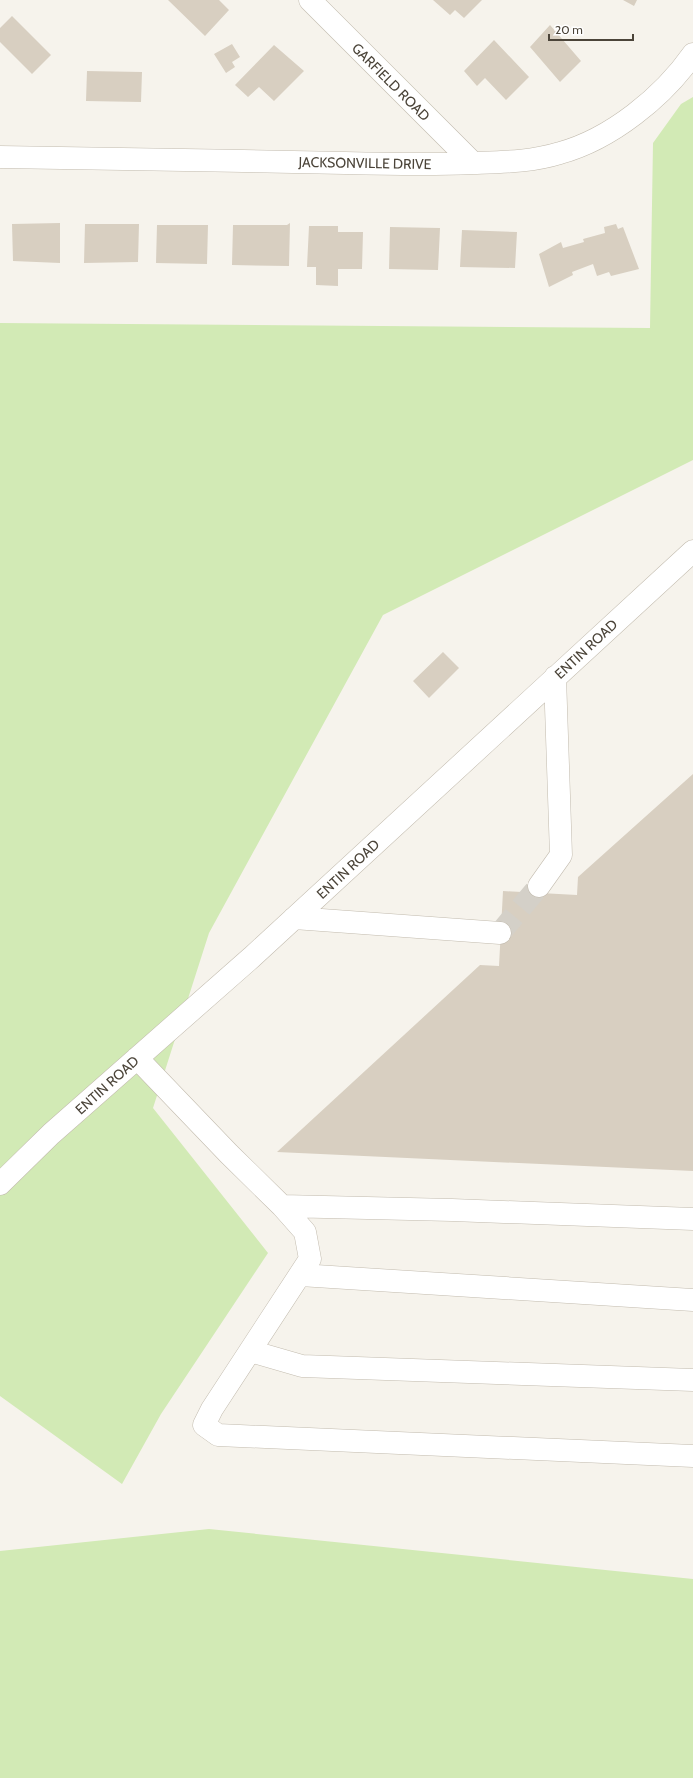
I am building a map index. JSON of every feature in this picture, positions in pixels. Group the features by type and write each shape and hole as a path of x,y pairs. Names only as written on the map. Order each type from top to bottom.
{"street":[{"name":"GARFIELD ROAD","path":"310,0 473,163"},
{"name":"JACKSONVILLE DRIVE","path":"2,154 428,164 524,162 561,153 596,139 629,119 660,91 686,64 693,54"},
{"name":"ENTIN ROAD","path":"0,1184 51,1134 294,918 693,551"},
{"path":"539,886 561,854 555,677"},
{"path":"294,918 500,933"},
{"path":"138,1058 229,1154 282,1206 305,1232 310,1259 212,1409 204,1425 218,1435 693,1456"},
{"path":"282,1206 452,1210 693,1219"},
{"path":"300,1275 693,1300"},
{"path":"250,1351 302,1366 693,1380"}],"green space":[{"path":"693,97 693,460 383,615 209,933 153,1108 268,1253 161,1414 122,1484 0,1396 0,323 650,328 653,143 681,104"},
{"path":"209,1529 693,1579 693,1778 0,1778 0,1551"}],"building":[{"path":"168,0 219,0 229,10 205,36"},
{"path":"433,0 482,0 464,18 455,10 450,15"},
{"path":"623,0 637,0 634,6"},
{"path":"12,16 51,55 32,74 0,42 0,28"},
{"path":"550,25 581,61 560,82 530,47"},
{"path":"494,40 529,77 506,100 485,78 477,86 464,71"},
{"path":"232,44 240,57 232,62 235,67 226,73 214,54"},
{"path":"274,45 304,71 274,101 259,87 248,97 235,85"},
{"path":"87,71 142,72 141,102 86,101"},
{"path":"60,223 60,263 13,261 12,224"},
{"path":"290,223 289,266 232,265 233,225 287,225"},
{"path":"85,224 139,224 138,262 84,263"},
{"path":"616,224 618,229 623,227 639,269 611,276 609,272 597,276 593,264 572,272 573,275 549,287 539,254 561,242 563,248 584,242 583,239 605,233 604,227"},
{"path":"157,225 208,225 207,264 156,263"},
{"path":"309,226 338,226 338,232 363,232 362,269 338,269 338,286 316,285 316,267 307,267"},
{"path":"390,227 440,228 438,270 389,269"},
{"path":"462,230 517,232 515,268 460,267"},
{"path":"443,652 459,668 429,698 413,681"},
{"path":"693,774 693,1171 277,1152 480,965 499,966 503,891 577,895 578,877"}],"tunnel":[{"path":"500,933 539,886"}]}
